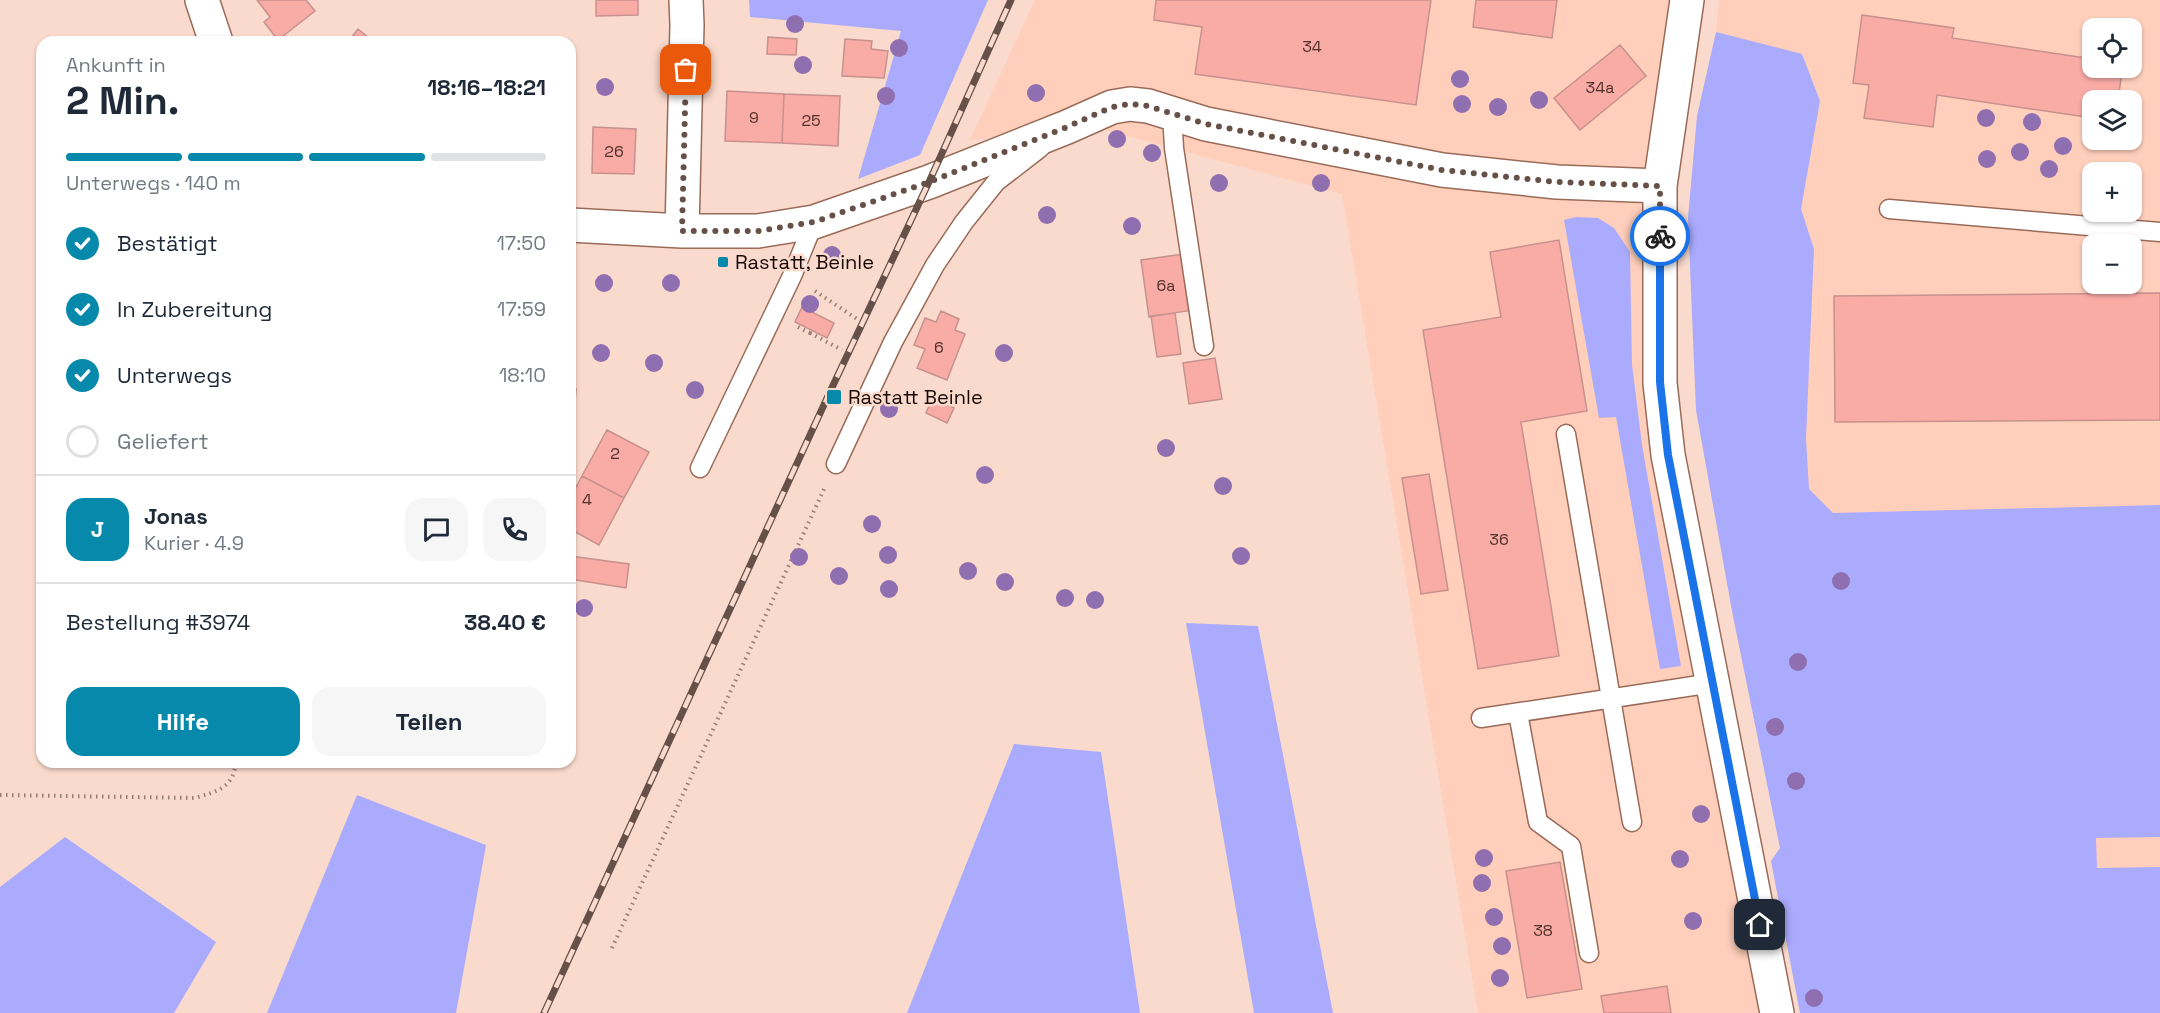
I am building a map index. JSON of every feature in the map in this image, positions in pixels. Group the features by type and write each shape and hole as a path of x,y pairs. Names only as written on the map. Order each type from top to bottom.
{"street":[{"path":"202,0 214,36"},
{"path":"682,231 686,0"},
{"path":"1687,0 1660,186 1660,382 1668,455 1777,1013"},
{"path":"576,225 682,231 758,231 814,222 929,182 1112,107 1130,104 1148,106 1206,124 1442,170 1557,182 1660,186"}],"lane":[{"path":"1172,114 1174,148 1204,346"},
{"path":"836,464 893,342 934,265 996,182 1067,127"},
{"path":"1889,209 2160,232"},
{"path":"700,468 792,276 814,222"},
{"path":"1566,434 1632,822"},
{"path":"1482,718 1713,683"},
{"path":"1518,713 1538,822 1571,846 1589,953"}],"path":[{"path":"792,276 856,319"},
{"path":"810,333 842,350"},
{"path":"612,948 836,464"},
{"path":"0,795 195,798 222,789 235,774 236,768"}],"shaded area":[{"path":"749,0 988,0 920,155 858,179 901,31 750,17"},
{"path":"1035,0 1677,0 1650,381 1770,1013 1478,1013 1342,194 1090,126 970,140"},
{"path":"1719,0 2160,0 2160,1013 1800,1013 1771,861 1780,848 1732,611 1696,410 1688,219 1697,116 1716,32"},
{"path":"1716,32 1802,54 1820,101 1801,209 1814,249 1806,439 1809,489 1833,513 2160,505 2160,837 2096,838 2097,868 2160,867 2160,1013 1800,1013 1771,861 1780,848 1732,611 1696,410 1688,218 1697,116"},
{"path":"1576,217 1598,218 1614,228 1630,252 1632,365 1642,445 1681,666 1660,669 1616,417 1599,418 1564,220"},
{"path":"1186,623 1258,626 1333,1013 1254,1013"},
{"path":"1014,744 1101,752 1140,1013 907,1013"},
{"path":"357,795 486,845 456,1013 267,1013"},
{"path":"65,837 216,942 174,1013 0,1013 0,887"}],"building":[{"path":"257,0 306,0 315,11 283,36 275,36 264,22 270,17"},
{"path":"596,0 638,0 638,15 596,16"},
{"path":"1156,0 1431,0 1416,105 1195,74 1202,27 1154,20"},
{"path":"1476,0 1557,0 1552,38 1473,27"},
{"path":"1862,15 1954,28 1952,38 2082,58 2082,78 2121,78 2119,90 2082,90 2082,117 1937,95 1933,127 1864,118 1869,85 1853,83"},
{"path":"358,29 367,36 353,36"},
{"path":"768,37 797,39 796,55 767,54"},
{"path":"845,39 872,41 871,49 888,51 884,78 842,76"},
{"path":"1620,45 1646,76 1580,130 1554,98"},
{"path":"727,91 784,94 782,143 725,141"},
{"path":"784,94 840,96 838,146 782,143"},
{"path":"593,127 636,129 634,174 592,173"},
{"path":"1559,240 1587,411 1521,422 1559,656 1478,669 1423,330 1501,317 1490,252"},
{"path":"1184,254 1193,310 1149,317 1141,260"},
{"path":"2160,293 2160,420 1835,422 1834,296"},
{"path":"802,307 834,323 827,338 795,322"},
{"path":"941,311 959,319 955,330 965,334 947,380 917,368 925,349 914,345 925,318 936,322"},
{"path":"1175,313 1181,354 1157,357 1151,316"},
{"path":"1215,358 1222,399 1189,404 1183,363"},
{"path":"933,397 954,408 947,423 926,413"},
{"path":"607,430 649,452 624,498 582,476"},
{"path":"1429,474 1448,590 1421,594 1402,478"},
{"path":"582,476 624,498 599,545 576,532 576,488"},
{"path":"576,557 629,564 626,588 576,580"},
{"path":"1560,862 1582,989 1527,998 1506,871"},
{"path":"1667,986 1671,1013 1604,1013 1601,996"}],"railway":[{"path":"544,1013 1011,0"}],"way so far":[{"path":"686,70 682,231 758,231 814,222 929,182 1112,107 1130,104 1148,106 1206,124 1442,170 1557,182 1660,186 1660,236"}],"place":[{"name":"Rastatt, Beinle","path":"723,262"},
{"name":"Rastatt Beinle","path":"834,397"}],"route":[{"path":"1660,236 1660,382 1668,455 1760,925"}]}
